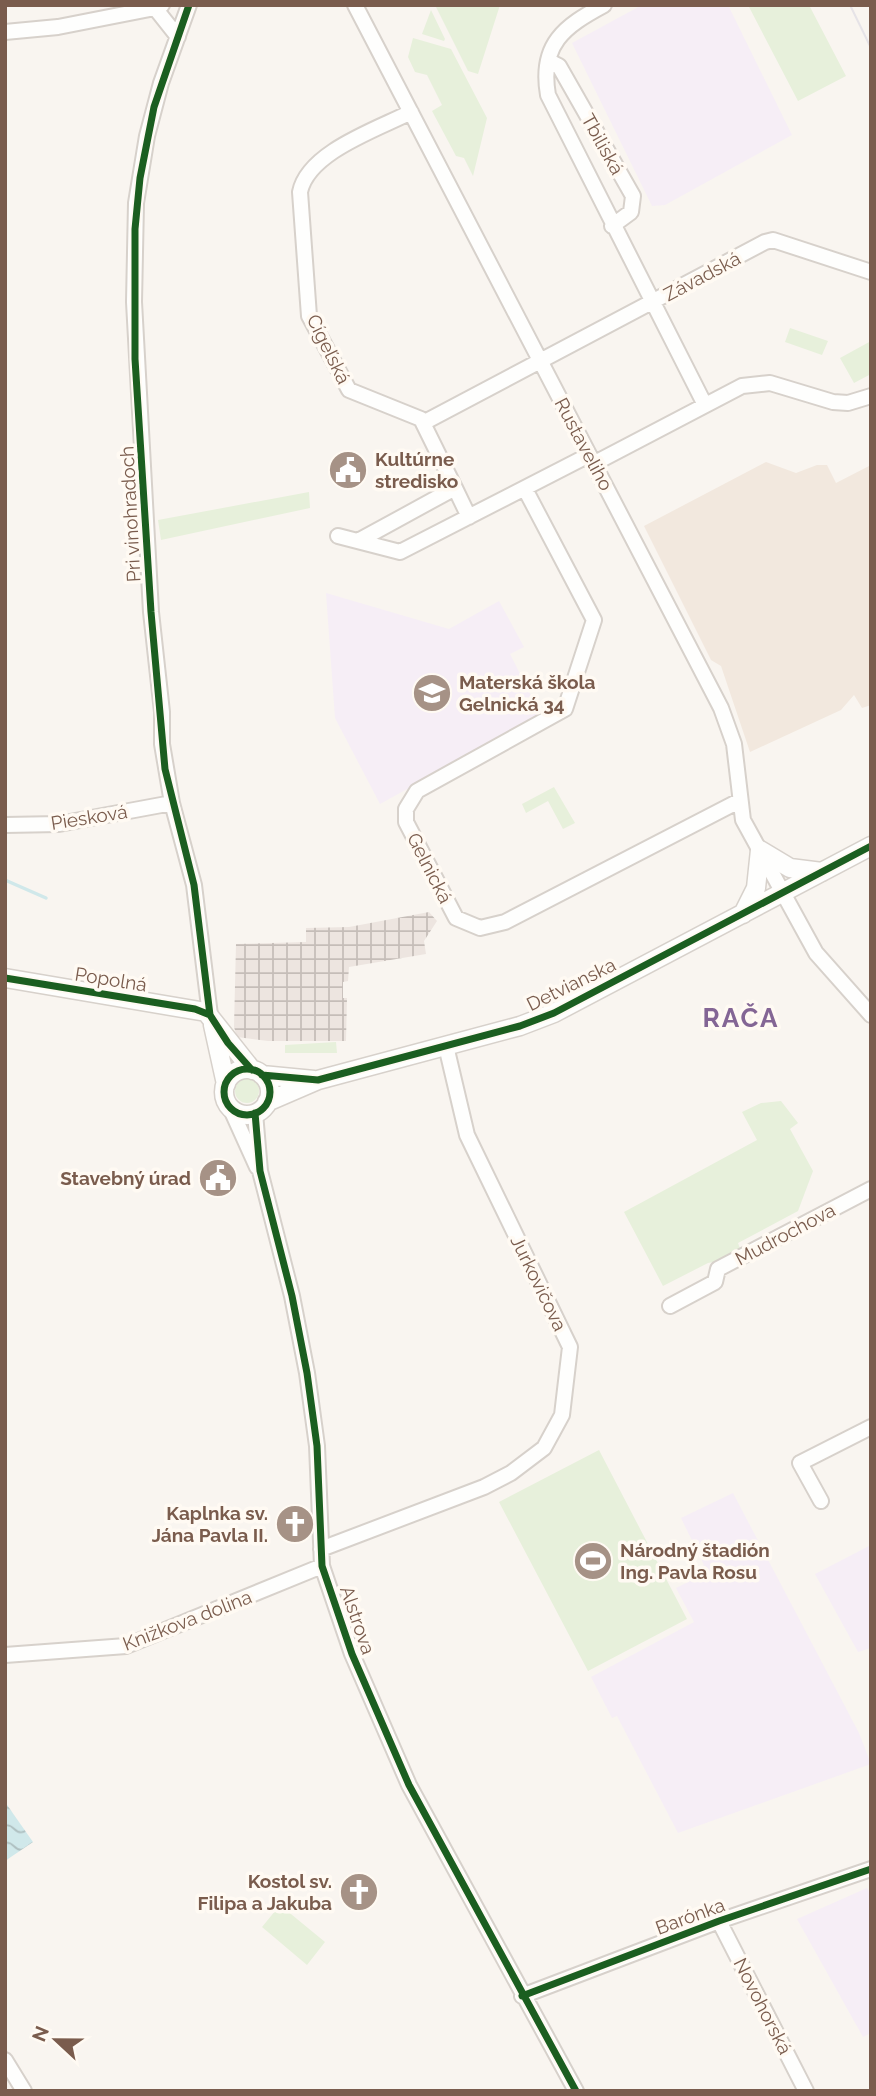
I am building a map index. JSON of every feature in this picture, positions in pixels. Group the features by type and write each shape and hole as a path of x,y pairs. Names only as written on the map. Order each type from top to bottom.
{"street":[{"name":"Pri vinohradoch","path":"189,5 154,107 141,168 136,203 134,302 151,612 162,712 163,757 194,885 211,1019 226,1084"},
{"name":"Rustaveliho","path":"355,5 722,708 734,744 743,820 822,961 871,1015"},
{"name":"Tbiliská","path":"604,5 569,24 557,40 549,61 546,84 552,105 705,405"},
{"path":"5,32 58,27 159,7 178,37"},
{"name":"Tbiliská","path":"549,61 559,66 633,196 631,212 612,226"},
{"name":"Cígeľská","path":"411,112 321,161 300,190 310,319 349,390 410,412 423,423"},
{"name":"Závadská","path":"541,360 770,241 871,272"},
{"path":"469,517 423,423 541,360"},
{"path":"338,536 400,552 742,386 769,383 833,402 848,403 871,396"},
{"path":"358,541 455,488"},
{"name":"Gelnická","path":"525,489 594,620 565,709 557,716 417,791 409,801 406,822 454,916 468,925 489,927 505,922 739,801"},
{"name":"Piesková","path":"5,825 58,824 173,803"},
{"name":"Detvianska","path":"261,1107 318,1080 520,1026 554,1013 871,846"},
{"path":"743,914 756,888 760,850 790,868 822,872"},
{"name":"Popolná","path":"5,978 194,1009 211,1019"},
{"path":"211,1019 257,1072 270,1088 261,1107 243,1114 229,1105 225,1096 226,1084 237,1071 257,1072"},
{"name":"Jurkovičova","path":"321,1549 484,1487 511,1473 544,1448 562,1415 570,1347 467,1135 446,1046"},
{"name":"Detvianska","path":"257,1072 318,1080"},
{"name":"Alstrova","path":"229,1105 260,1171 292,1296 307,1373 317,1447 323,1566 352,1654 409,1784 576,2091"},
{"name":"Alstrova","path":"260,1171 261,1107"},
{"name":"Mudrochova","path":"670,1306 715,1282 718,1269 871,1189"},
{"path":"821,1501 800,1463 871,1427"},
{"name":"Knižkova dolina","path":"5,1655 126,1646 323,1566"},
{"name":"Barónka","path":"522,1996 719,1921 871,1869"},
{"name":"Novohorská","path":"719,1921 806,2091"},
{"path":"5,2060 24,2091"}],"shaded area":[{"path":"642,5 728,5 792,135 665,205 652,206 572,43"},
{"path":"766,462 796,473 817,465 827,465 836,483 871,465 871,705 862,708 854,695 841,710 750,752 721,666 711,660 644,526"},
{"name":"Materská škola Gelnická 34","path":"326,593 449,629 499,601 524,647 510,654 541,715 380,804 335,718"},
{"path":"429,912 437,921 424,941 426,954 349,967 348,981 343,982 343,998 347,998 346,1041 268,1041 237,1037 234,1027 236,944 306,942 306,928 349,927"},
{"path":"733,1493 859,1733 871,1764 678,1833 617,1716 612,1718 591,1677 694,1622 676,1588 698,1577 695,1569 704,1565 681,1518"},
{"path":"871,1545 871,1648 858,1652 815,1574"},
{"path":"867,1888 871,1895 871,2033 863,2037 797,1919"}],"green space":[{"path":"435,5 500,5 478,74 468,71"},
{"path":"748,5 809,5 846,76 798,101"},
{"path":"431,10 445,39 444,41 422,34"},
{"path":"413,38 451,49 487,118 473,176 464,158 456,156 432,111 442,105 427,75 415,72 408,57"},
{"path":"790,328 828,341 822,355 785,342"},
{"path":"871,341 871,374 854,383 840,358"},
{"path":"309,492 310,508 161,540 158,520"},
{"path":"554,787 575,823 563,829 548,801 526,813 522,804"},
{"path":"336,1042 337,1053 285,1053 285,1045"},
{"path":"247,1079 255,1083 259,1091 255,1099 247,1103 239,1099 235,1091 239,1083"},
{"path":"781,1101 798,1123 790,1129 813,1171 798,1211 738,1243 741,1251 724,1260 708,1263 663,1286 624,1212 757,1140 742,1112 761,1103"},
{"name":"Národný štadión Ing. Pavla Rosu","path":"599,1450 687,1619 588,1671 499,1502"},
{"path":"280,1905 325,1942 307,1965 262,1927"}],"water":[{"path":"5,1802 33,1842 5,1861"}],"waterway":[{"path":"5,880 46,898"}],"tram line":[{"path":"850,5 871,48"}],"cycle path":[{"path":"189,5 154,107 140,178 135,229 135,359 151,612 165,769 194,885 210,1015 228,1043 252,1070"},
{"path":"262,1075 318,1080 520,1026 554,1013 871,846"},
{"path":"5,978 195,1009 210,1015"},
{"path":"247,1069 263,1076 270,1092 263,1108 247,1115 231,1108 224,1092 231,1076 247,1069"},
{"path":"255,1113 260,1171 292,1296 307,1373 317,1446 322,1566 352,1654 409,1785 576,2091"},
{"path":"522,1996 719,1921 871,1869"}],"place":[{"name":"Kultúrne stredisko","path":"348,470"},
{"name":"Materská škola Gelnická 34","path":"432,693"},
{"name":"Stavebný úrad","path":"218,1178"},
{"name":"Kaplnka sv. Jána Pavla II.","path":"295,1524"},
{"name":"Národný štadión Ing. Pavla Rosu","path":"593,1561"},
{"name":"Kostol sv. Filipa a Jakuba","path":"359,1892"}],"district":[{"name":"RAČA","path":"741,1018"}]}
